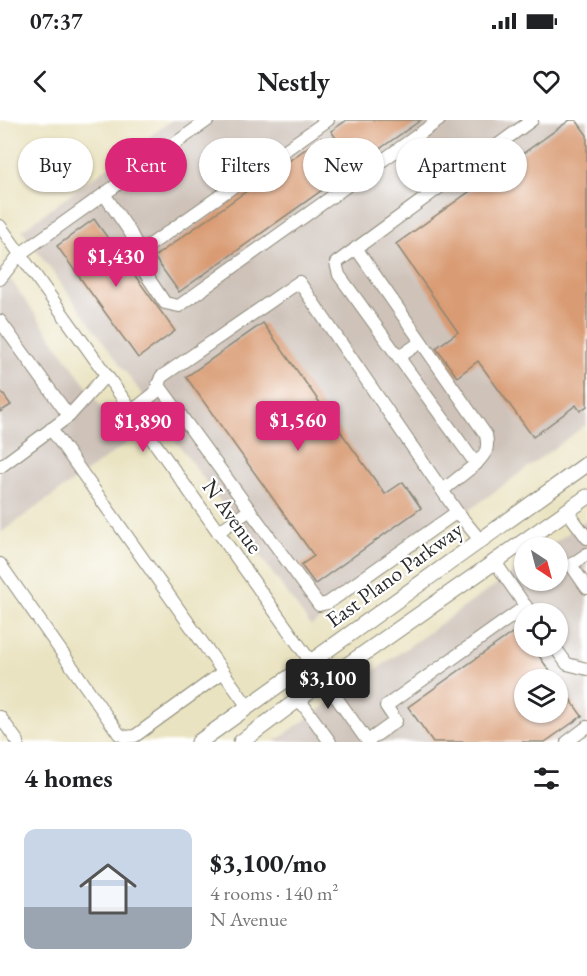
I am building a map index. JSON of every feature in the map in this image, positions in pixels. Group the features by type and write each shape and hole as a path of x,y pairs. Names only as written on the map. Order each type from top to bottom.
{"main road":[{"name":"East Plano Parkway","path":"199,742 587,464"},
{"path":"241,742 587,497"},
{"path":"480,540 495,562"}],"street":[{"path":"0,279 20,254 208,120"},
{"path":"140,252 328,120"},
{"path":"104,194 130,232 140,252 139,264 165,303 179,306 439,120"},
{"path":"476,464 339,275 336,263 532,120"},
{"name":"N Avenue","path":"0,226 368,741"},
{"path":"356,248 486,435 488,444 486,453 476,464 443,490"},
{"path":"132,411 155,393 161,377 299,282 457,512 480,540"},
{"path":"0,321 69,416"},
{"path":"399,357 421,342"},
{"path":"0,467 69,416 106,375"},
{"path":"158,384 319,605 328,603 457,512"},
{"path":"51,429 248,707"},
{"path":"218,532 250,510"},
{"path":"567,511 587,538"},
{"path":"587,554 571,566 587,588"},
{"path":"495,562 523,603"},
{"path":"0,564 119,734 126,737 135,736 223,672"},
{"path":"368,741 396,721 386,706 514,619"},
{"path":"562,657 567,664 587,669"},
{"path":"299,699 330,742"},
{"path":"0,717 18,742"},
{"path":"567,742 587,728"}],"shaded area":[{"path":"172,120 587,120 587,424 311,626 22,230 74,192 93,192 93,178 105,169 105,192 187,192 187,138 147,138"},
{"path":"0,265 127,443 0,533"},
{"path":"587,520 587,742 274,742 514,572 514,591 568,591 568,537 562,537"}],"building":[{"path":"347,120 421,120 384,146 384,138 336,138 331,131"},
{"path":"570,120 576,120 587,135 587,406 580,411 576,405 533,437 478,361 457,377 436,348 458,332 396,244 469,192 527,192 527,151"},
{"path":"303,151 303,192 319,192 179,292 154,257 245,192 291,192 291,159"},
{"path":"94,219 175,331 138,358 57,246"},
{"path":"263,323 385,494 403,482 421,508 315,584 301,565 314,556 186,377"},
{"path":"0,390 11,405 0,412"},
{"path":"514,632 514,657 540,657 548,669 514,669 514,723 568,723 568,696 582,716 545,742 433,742 408,707"}]}
